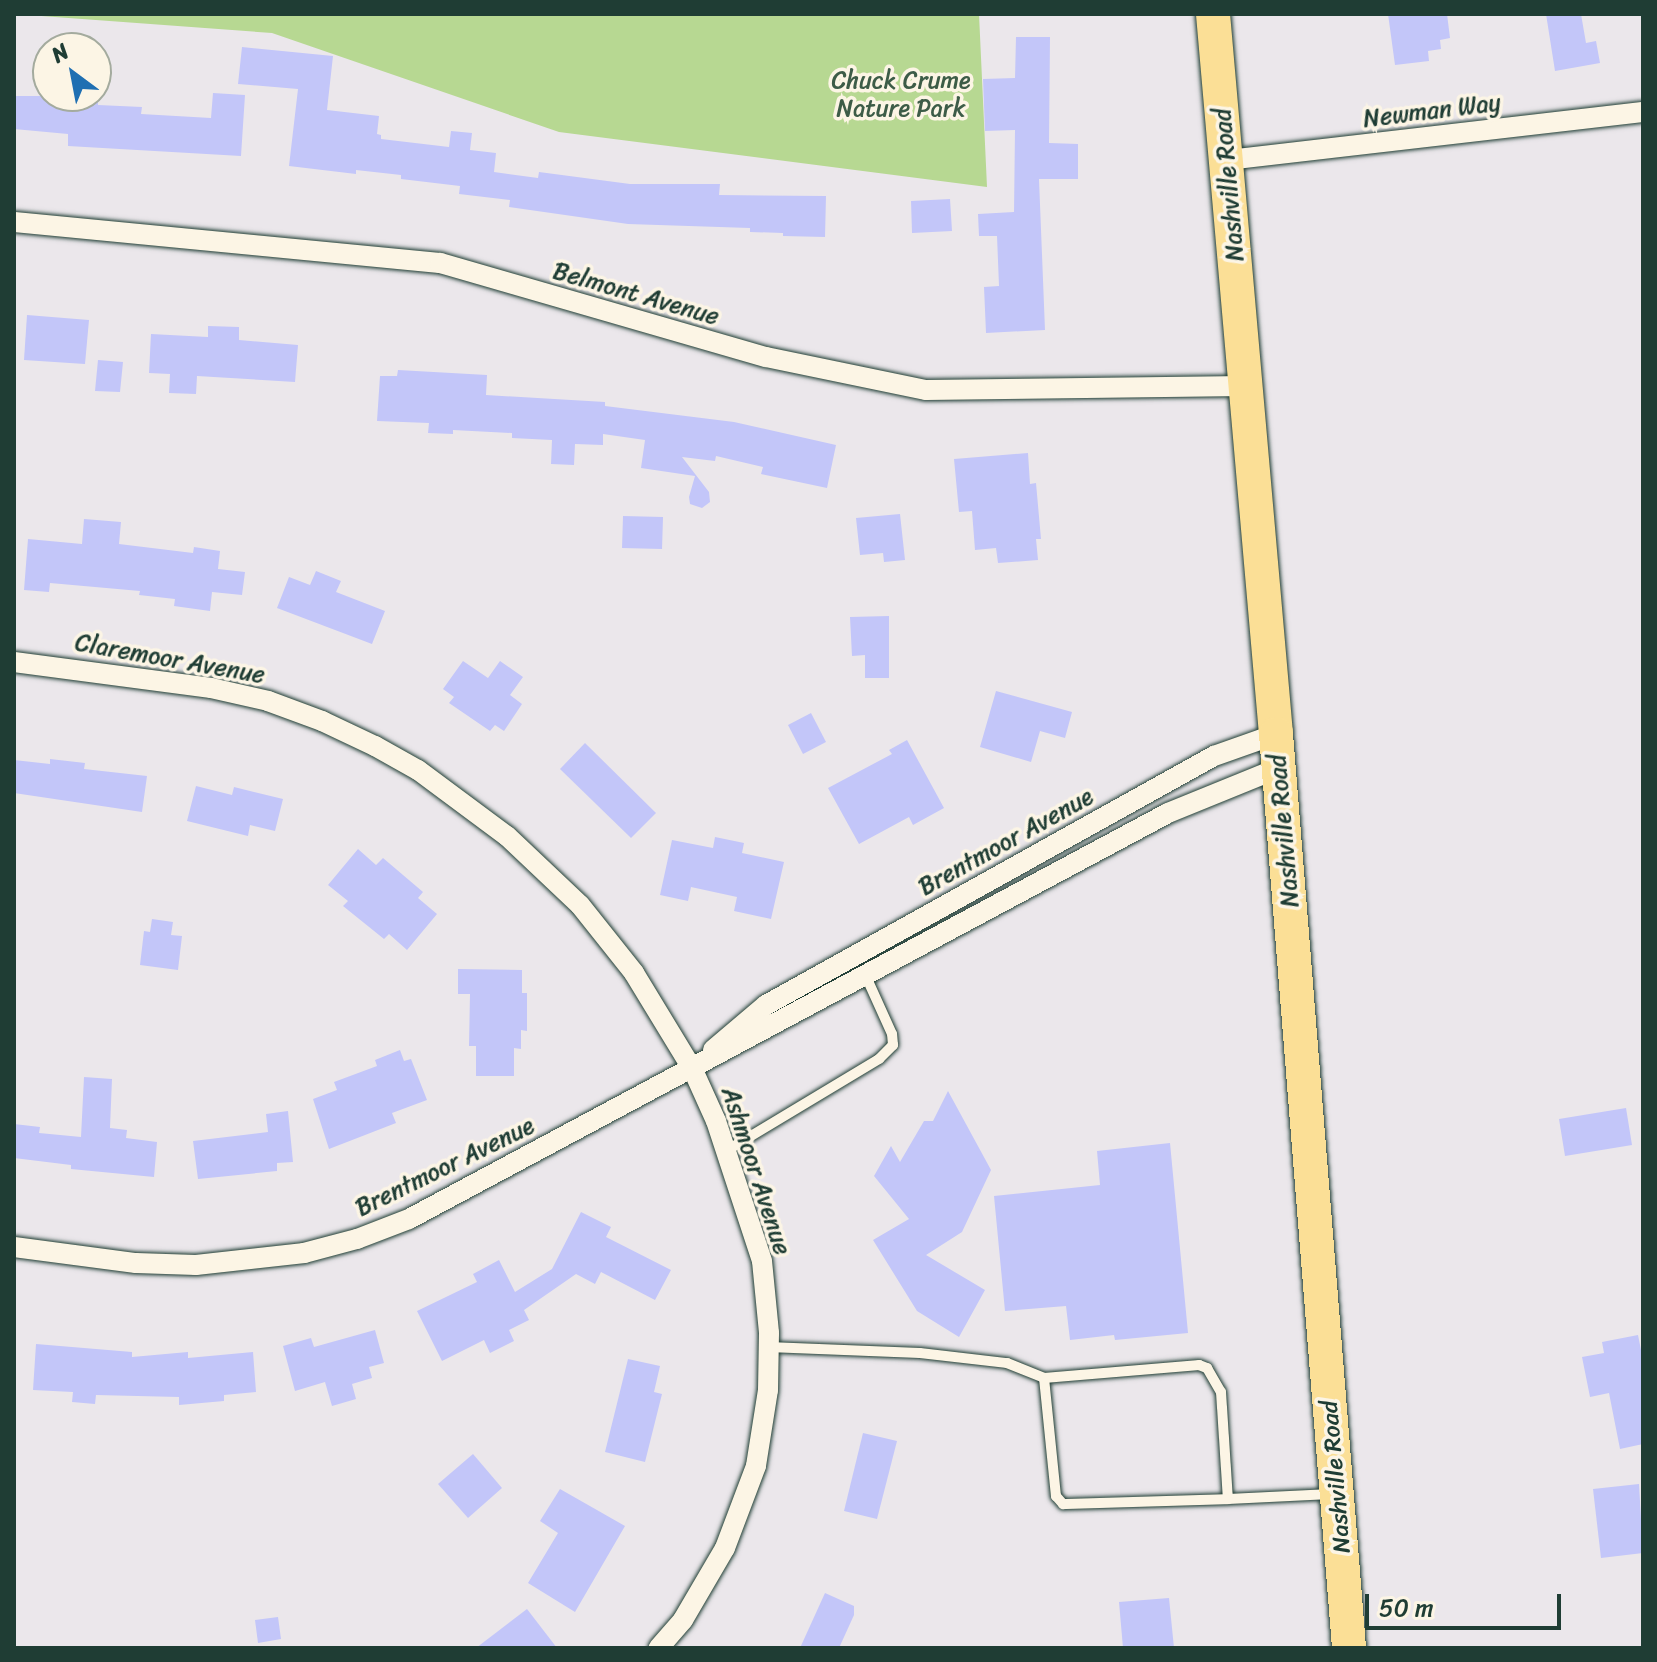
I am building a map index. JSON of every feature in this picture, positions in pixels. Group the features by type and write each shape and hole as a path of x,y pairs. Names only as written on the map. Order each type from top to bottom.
{"main road":[{"name":"Nashville Road","path":"1213,14 1228,160 1349,1648"}],"street":[{"name":"Newman Way","path":"1228,160 1643,112"},
{"name":"Belmont Avenue","path":"14,222 440,263 766,357 926,390 1245,386"},
{"name":"Claremoor Avenue","path":"14,662 211,688 268,701 322,721 418,770 507,836 580,905 634,973 693,1070"},
{"name":"Brentmoor Avenue","path":"693,1070 766,1005 1214,756 1277,751"},
{"name":"Brentmoor Avenue","path":"14,1247 136,1263 196,1265 304,1253 357,1239 409,1219 693,1070 1277,751"},
{"name":"Ashmoor Avenue","path":"659,1648 683,1620 725,1548 756,1466 768,1390 762,1261 726,1151 693,1070"}],"lane":[{"path":"726,1151 879,1059 893,1045 892,1034 856,955"},
{"path":"768,1347 920,1353 1007,1363 1044,1378 1199,1365 1207,1368 1221,1392 1228,1499"},
{"path":"1044,1378 1056,1496 1063,1504 1337,1494"}],"green space":[{"name":"Chuck Crume Nature Park","path":"14,14 979,14 987,187 559,132 272,33"}],"building":[{"path":"1388,14 1447,14 1450,38 1440,40 1441,49 1428,51 1429,61 1395,65"},
{"path":"1546,14 1581,14 1586,43 1596,41 1600,63 1555,71"},
{"path":"1016,37 1050,37 1049,143 1078,144 1078,179 1039,179 1045,330 986,333 984,287 999,286 997,236 979,236 978,214 1014,212 1015,130 985,131 983,79 1015,78"},
{"path":"242,47 333,56 327,110 379,116 377,134 381,135 381,139 449,147 451,131 472,133 470,150 496,153 494,172 538,178 539,172 630,184 720,184 719,195 826,196 825,237 783,236 783,233 750,232 750,228 628,224 509,207 510,200 459,194 460,186 401,179 401,175 356,170 356,174 289,166 298,89 238,84"},
{"path":"213,93 245,95 241,156 68,146 68,134 14,129 14,96 32,96 32,112 112,112 112,106 142,107 141,114 211,118"},
{"path":"950,199 952,231 912,233 911,201"},
{"path":"27,315 89,320 85,364 24,360"},
{"path":"208,326 239,327 239,340 298,345 295,382 197,376 196,394 169,393 170,374 149,373 151,334 208,337"},
{"path":"98,360 123,362 120,392 95,391"},
{"path":"398,370 487,375 486,395 605,402 605,406 734,422 836,445 827,488 761,474 763,467 716,456 715,461 682,457 709,492 710,502 702,508 690,504 695,476 641,468 645,440 603,434 603,445 575,444 574,465 551,464 552,440 512,438 512,433 453,430 453,434 428,433 429,423 377,421 380,376 397,376"},
{"path":"1028,453 1030,484 1036,483 1041,539 1036,539 1038,560 998,563 996,548 975,550 972,511 959,512 954,459"},
{"path":"900,514 905,560 884,562 883,553 860,555 856,518"},
{"path":"623,516 663,517 662,549 622,548"},
{"path":"84,519 121,522 119,544 193,553 194,547 220,551 218,569 245,572 242,595 212,592 210,611 174,606 175,599 139,595 140,591 50,583 49,592 24,590 28,539 82,544"},
{"path":"316,571 341,581 336,592 385,611 372,644 277,608 289,577 310,585"},
{"path":"889,616 889,678 865,678 865,655 852,656 850,617"},
{"path":"463,661 488,678 500,661 523,677 510,695 522,704 504,731 495,725 490,731 449,703 454,697 443,689"},
{"path":"996,691 1072,712 1065,738 1040,731 1031,762 980,747"},
{"path":"811,713 826,742 803,754 788,725"},
{"path":"907,740 944,808 913,825 909,817 859,844 828,788 892,754 889,750"},
{"path":"585,743 656,813 631,838 560,769"},
{"path":"50,759 85,763 84,769 147,776 142,812 14,793 14,760 50,764"},
{"path":"196,786 232,795 234,787 283,799 275,831 250,825 248,836 187,821"},
{"path":"715,837 744,843 742,853 784,862 771,919 734,911 737,897 691,887 688,901 660,895 672,840 713,848"},
{"path":"358,849 376,865 383,858 423,892 418,898 437,914 407,950 389,934 384,939 343,906 348,901 328,885"},
{"path":"152,919 173,922 171,935 182,936 178,970 140,965 144,931 150,932"},
{"path":"458,969 522,970 522,993 527,993 527,1031 521,1030 521,1049 514,1048 514,1076 476,1076 476,1046 469,1046 470,994 458,994"},
{"path":"400,1050 404,1061 411,1059 427,1100 392,1113 396,1123 329,1149 313,1099 337,1090 334,1082 377,1066 375,1060"},
{"path":"84,1077 112,1079 110,1128 127,1130 126,1138 157,1142 154,1177 71,1169 71,1165 14,1158 14,1124 40,1127 39,1133 81,1137"},
{"path":"948,1091 991,1170 962,1232 926,1255 985,1290 959,1337 917,1311 873,1240 909,1219 874,1176 891,1146 900,1162 924,1121 933,1121"},
{"path":"1626,1108 1632,1145 1565,1156 1559,1119"},
{"path":"288,1111 293,1162 277,1163 277,1171 198,1179 193,1141 268,1132 266,1114"},
{"path":"1170,1143 1188,1333 1115,1340 1114,1335 1070,1340 1066,1306 1005,1311 994,1196 1100,1185 1097,1151"},
{"path":"581,1212 611,1227 606,1237 671,1270 655,1300 601,1272 595,1284 576,1274 524,1310 529,1320 509,1330 514,1341 490,1353 484,1340 442,1361 417,1311 477,1282 473,1274 499,1260 515,1292 552,1269"},
{"path":"375,1330 384,1363 369,1367 372,1378 352,1384 356,1399 332,1406 325,1382 295,1391 283,1346 311,1338 314,1347"},
{"path":"1638,1335 1643,1360 1643,1444 1620,1449 1609,1393 1590,1397 1582,1357 1604,1353 1602,1342"},
{"path":"36,1344 132,1352 132,1357 188,1352 188,1358 253,1352 256,1392 224,1395 224,1401 179,1405 179,1397 96,1395 95,1404 72,1402 73,1392 33,1390"},
{"path":"628,1359 660,1366 654,1392 662,1394 645,1462 605,1452"},
{"path":"863,1433 897,1441 877,1519 844,1511"},
{"path":"473,1454 502,1488 468,1518 438,1484"},
{"path":"1639,1484 1643,1553 1601,1558 1593,1489"},
{"path":"560,1489 625,1526 575,1612 528,1583 558,1533 540,1521"},
{"path":"825,1593 854,1606 854,1615 839,1648 800,1648"},
{"path":"1169,1598 1174,1648 1123,1648 1119,1602"},
{"path":"527,1609 557,1648 476,1648"},
{"path":"278,1617 281,1639 258,1643 255,1620"}]}
